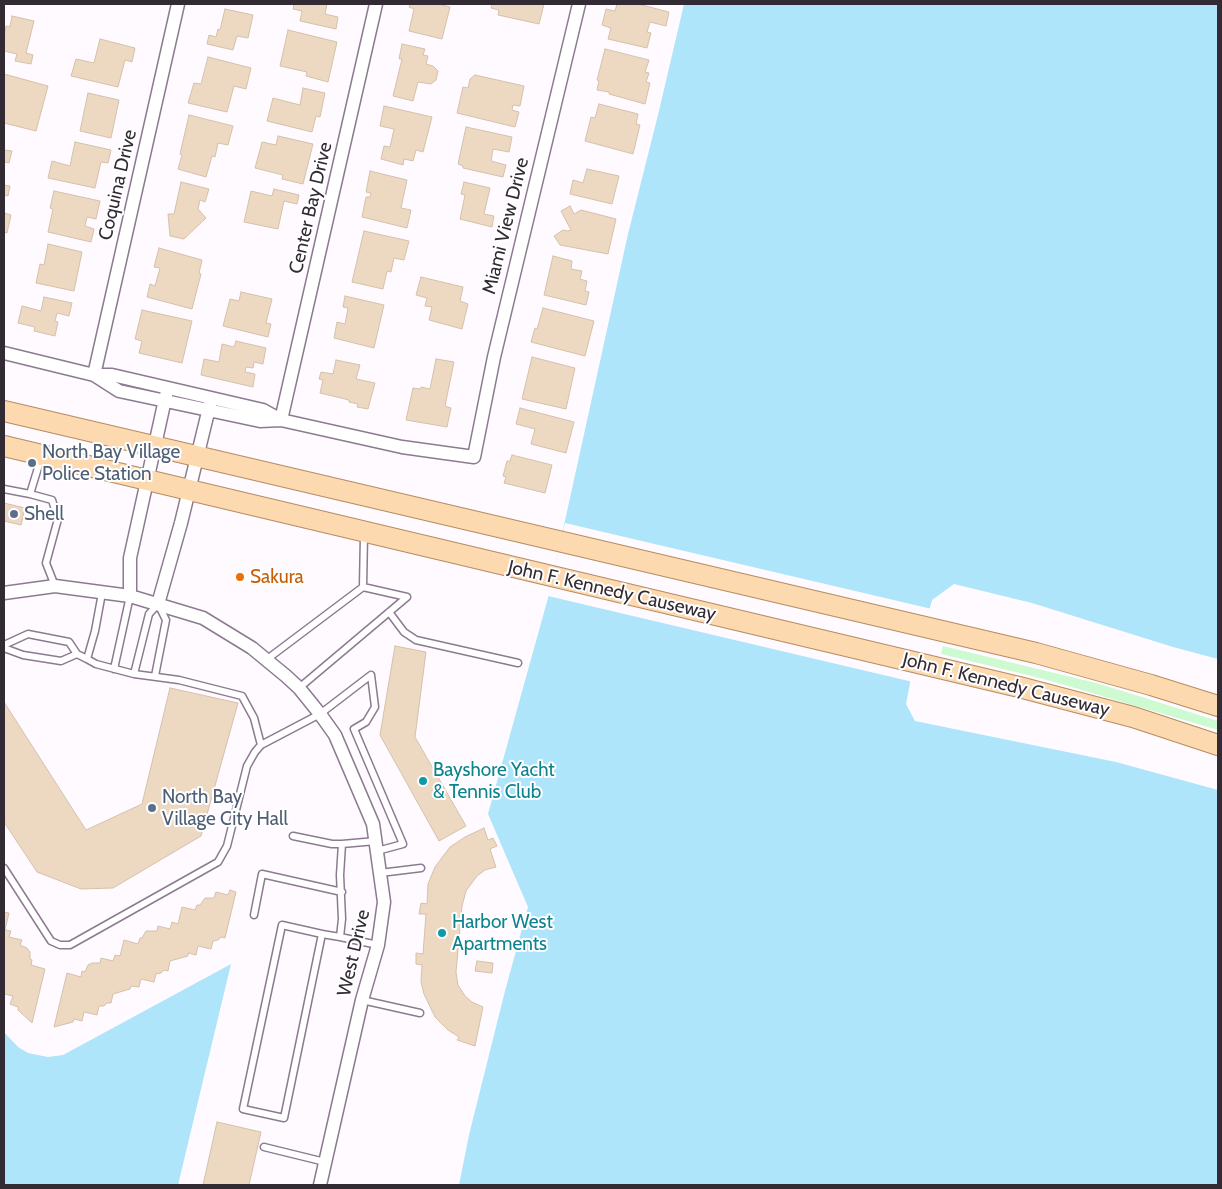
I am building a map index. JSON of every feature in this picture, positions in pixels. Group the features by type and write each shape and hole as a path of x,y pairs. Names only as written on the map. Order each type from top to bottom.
{"main road":[{"name":"John F. Kennedy Causeway","path":"4,411 931,628 1094,668 1218,706"},
{"name":"John F. Kennedy Causeway","path":"4,446 1076,701 1218,745"}],"street":[{"name":"Coquina Drive","path":"94,375 178,4"},
{"name":"Center Bay Drive","path":"281,420 376,4"},
{"name":"Miami View Drive","path":"281,420 402,447 474,457 494,357 579,4"},
{"path":"4,353 94,375 112,375 263,410 281,420"},
{"path":"94,375 119,392 260,422 281,420"},
{"path":"130,596 130,558 167,388"},
{"path":"158,604 189,490 211,398"},
{"name":"West Drive","path":"4,594 55,586 130,596 202,618 252,648 299,688 334,735 373,824 384,902 378,945 362,1000 320,1185"}],"lane":[{"path":"30,494 41,455"},
{"path":"4,489 52,500 58,519 46,563 55,586"},
{"path":"363,587 364,532"},
{"path":"266,660 363,587 407,596 299,688"},
{"path":"87,659 96,630 102,593"},
{"path":"114,669 130,596"},
{"path":"134,674 148,614 158,604 166,620 155,676"},
{"path":"389,612 404,632 416,640 518,663"},
{"path":"4,646 28,634 69,642 77,654 96,664 134,674 179,680 242,696 254,718 261,745"},
{"path":"4,646 23,654 61,661 77,654"},
{"path":"4,868 51,940 60,944 70,945 218,862 227,846 247,766 261,745 320,714 371,675 375,707 366,722 354,730 403,844 377,846 332,844 294,836"},
{"path":"340,937 342,919 340,875 342,844"},
{"path":"380,873 421,868"},
{"path":"254,915 262,874 342,892"},
{"path":"322,934 284,1118 242,1109 282,925 378,945"},
{"path":"362,1000 420,1013"},
{"path":"264,1147 325,1162"}],"green space":[{"path":"943,646 1096,683 1142,697 1218,721 1218,730 1044,679 941,654"}],"water":[{"path":"684,4 1218,4 1218,659 1032,603 954,584 932,600 906,704 915,721 1116,762 1218,790 1218,1185 459,1185 469,1135 528,907 488,814 548,598 628,234"},
{"path":"231,964 178,1185 4,1185 4,1032 18,1047 28,1053 48,1057 63,1055"}],"pier":[{"path":"565,523 932,609 913,682 548,596"}],"building":[{"path":"294,4 327,4 325,14 338,17 336,29 300,21 302,11 293,9"},
{"path":"410,4 438,4 450,7 442,39 409,31 414,9 409,7"},
{"path":"492,4 544,4 539,24 498,15 499,10 491,8"},
{"path":"617,4 638,4 669,12 666,26 650,22 647,32 651,33 647,48 608,39 611,28 602,25 606,9 615,11"},
{"path":"225,9 253,15 248,38 237,36 233,50 207,44 209,35 216,37 218,29 220,30"},
{"path":"12,16 34,21 26,53 33,55 31,64 15,61 17,54 4,51 6,26 10,27"},
{"path":"288,30 337,42 328,82 306,76 307,72 280,66"},
{"path":"100,39 135,48 132,62 125,60 118,87 71,76 76,59 94,63"},
{"path":"402,44 425,49 423,55 428,56 426,64 433,66 438,71 436,80 431,84 418,82 413,101 393,96 402,59 399,59"},
{"path":"605,49 649,60 645,72 649,73 646,82 650,83 645,104 597,90 599,81 597,80"},
{"path":"208,57 251,68 246,89 234,86 227,112 188,103 194,83 201,84"},
{"path":"4,74 48,86 36,131 4,123"},
{"path":"475,75 524,86 520,106 513,105 512,110 519,112 515,127 457,113 463,87 468,88 470,79"},
{"path":"303,88 325,93 320,117 316,116 312,132 267,121 273,98 300,105"},
{"path":"88,93 119,100 111,138 80,131"},
{"path":"599,104 638,114 636,124 640,125 633,154 585,141 591,117 595,118"},
{"path":"384,106 432,117 423,152 416,150 413,161 404,159 403,165 381,159 384,146 390,147 394,129 380,126"},
{"path":"189,115 233,126 228,145 218,143 215,157 212,156 206,177 178,169"},
{"path":"466,127 512,137 509,152 493,149 491,161 506,165 503,177 463,168 463,166 458,164"},
{"path":"278,136 313,144 303,184 282,179 283,175 255,168 262,142 276,145"},
{"path":"75,142 111,150 108,163 101,162 95,188 48,178 52,161 70,166"},
{"path":"4,150 12,151 9,163 4,162"},
{"path":"587,169 619,176 612,204 570,194 573,180 583,183"},
{"path":"370,171 407,180 401,208 411,210 407,228 362,217 366,197 370,197 371,193 366,192"},
{"path":"181,182 209,189 205,202 200,200 198,209 206,218 184,239 170,236 168,214 174,214"},
{"path":"464,182 490,188 484,214 494,216 492,227 460,219 465,195 461,194"},
{"path":"4,185 10,186 8,196 4,195"},
{"path":"274,189 299,195 297,204 284,201 278,229 244,222 251,191 272,196"},
{"path":"54,191 100,201 96,219 87,217 85,226 94,229 91,242 48,232 53,209 50,208"},
{"path":"570,206 574,214 581,210 616,219 608,254 560,245 554,236 563,230 571,230 561,211"},
{"path":"4,213 11,215 7,233 4,232"},
{"path":"364,231 409,241 404,260 394,258 391,272 387,271 383,289 352,282"},
{"path":"48,244 82,252 74,291 36,283 40,264 44,265"},
{"path":"159,248 202,260 199,273 201,274 192,309 147,297 150,284 155,286 160,268 154,267"},
{"path":"553,256 572,261 571,269 582,271 580,279 587,281 585,291 589,292 586,305 544,295"},
{"path":"421,277 463,287 460,301 468,304 462,329 429,320 432,307 425,306 427,298 416,295"},
{"path":"241,292 272,299 266,323 271,324 268,337 223,326 230,299 239,301"},
{"path":"345,296 384,305 374,348 334,338 337,322 345,324 348,308 343,307"},
{"path":"44,297 72,303 69,316 57,313 55,321 58,322 55,336 34,331 35,327 18,323 22,306 41,311"},
{"path":"543,308 594,321 585,356 531,342"},
{"path":"142,310 192,321 182,363 139,353 142,341 135,339"},
{"path":"236,341 266,348 263,364 254,362 253,368 246,367 245,372 255,374 253,387 201,375 204,359 219,362 222,344 234,347"},
{"path":"532,357 575,368 566,409 522,399"},
{"path":"436,359 454,362 445,406 451,408 447,427 406,420 413,388 430,389"},
{"path":"336,360 360,365 356,379 375,383 368,409 357,407 358,404 349,402 349,400 320,393 323,380 319,379 321,372 333,374"},
{"path":"520,408 574,422 566,453 531,444 535,429 516,424"},
{"path":"512,455 552,465 545,493 504,483 506,477 503,476 507,461 510,461"},
{"name":"Shell","path":"4,503 25,508 21,525 4,521"},
{"name":"Bayshore Yacht & Tennis Club","path":"395,646 426,652 415,737 466,826 439,841 380,735"},
{"path":"170,688 238,703 201,836 113,888 81,889 37,872 4,822 4,702 86,830 142,804"},
{"name":"Harbor West Apartments","path":"484,828 488,840 493,838 497,846 490,849 496,867 485,870 477,876 466,891 462,906 456,972 458,985 465,996 483,1007 475,1046 457,1040 459,1037 448,1030 435,1017 424,994 421,982 422,965 416,964 416,953 423,954 426,914 419,914 421,903 427,904 428,884 435,867 450,847"},
{"path":"230,890 236,892 225,938 221,937 213,941 211,949 198,946 196,955 188,953 188,956 170,961 168,971 164,970 156,974 154,982 141,979 139,987 131,986 130,989 113,994 111,1003 99,1006 97,1015 84,1012 82,1021 74,1019 73,1022 54,1027 67,973 81,977 82,971 85,972 88,965 100,963 101,958 113,961 115,955 120,956 124,940 138,944 146,931 157,931 158,926 170,929 172,922 178,924 182,907 195,910 197,905 200,905 205,898 214,898 216,892 228,895"},
{"path":"4,912 9,913 5,930 11,931 9,937 22,940 20,945 27,948 30,952 31,965 45,969 32,1023 18,1010 18,1007 10,1004 13,996 4,994"},
{"path":"477,961 493,963 492,973 475,971"},
{"path":"217,1122 261,1132 249,1185 203,1185"}],"place":[{"name":"North Bay Village Police Station","path":"32,463"},
{"name":"Shell","path":"14,514"},
{"name":"Sakura","path":"240,577"},
{"name":"Bayshore Yacht & Tennis Club","path":"423,781"},
{"name":"North Bay Village City Hall","path":"152,808"},
{"name":"Harbor West Apartments","path":"442,933"}]}
